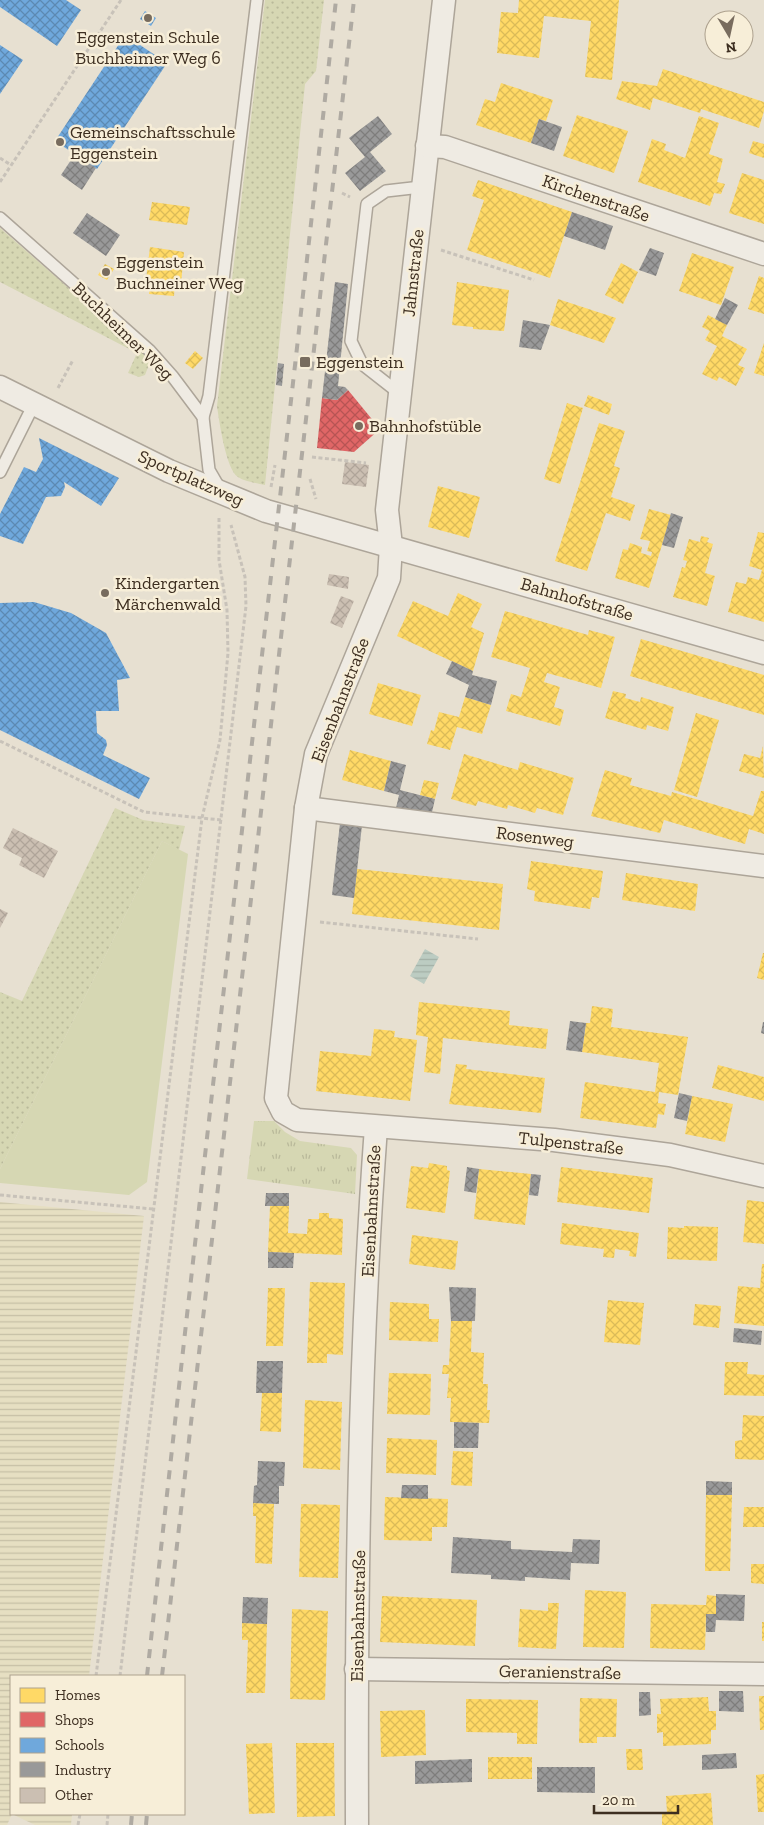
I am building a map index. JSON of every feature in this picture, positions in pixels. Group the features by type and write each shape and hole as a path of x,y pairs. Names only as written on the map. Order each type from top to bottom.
{"street":[{"name":"Jahnstraße","path":"391,546 387,510 391,466 421,187 444,0"},
{"name":"Kirchenstraße","path":"427,146 445,147 764,254"},
{"name":"Sportplatzweg","path":"0,387 169,470 222,493 266,510 391,546"},
{"name":"Bahnhofstraße","path":"391,546 764,653"},
{"name":"Eisenbahnstraße","path":"357,1825 356,1669 367,1254 376,1127 297,1120 283,1112 276,1098 306,808 316,754 389,578 391,546"},
{"name":"Rosenweg","path":"306,808 764,866"},
{"name":"Tulpenstraße","path":"376,1127 554,1140 670,1155 764,1176"},
{"name":"Geranienstraße","path":"356,1669 764,1674"}],"lane":[{"path":"222,493 209,470 203,417 209,396 257,0"},
{"path":"399,392 362,364 351,341 367,204 386,191 421,187"},
{"name":"Buchheimer Weg","path":"0,218 148,350 203,417"},
{"path":"0,472 34,404"}],"path":[{"path":"0,182 120,0"},
{"path":"0,158 12,165"},
{"path":"416,242 534,280"},
{"path":"312,457 391,466"},
{"path":"96,1675 202,818 220,740 228,653 227,610 218,531 222,493"},
{"path":"120,1675 246,606 245,577 222,493"},
{"path":"0,741 144,812 221,820"},
{"path":"295,919 478,938"},
{"path":"0,1195 153,1209"}],"shaded area":[{"path":"425,949 439,957 424,984 410,976"},
{"path":"0,1202 144,1216 89,1675 10,1675 10,1815 12,1815 7,1825 0,1825"},
{"path":"14,1815 72,1815 71,1825 35,1825"}],"green space":[{"path":"265,0 324,0 316,71 305,84 265,485 244,480 234,473 224,444 217,406"},
{"path":"0,228 145,355 150,362 145,375 139,377 128,373 137,353 0,282"},
{"path":"115,808 143,820 185,826 179,850 162,841 0,1169 0,992 22,1001"},
{"path":"162,841 188,854 147,1182 129,1195 0,1183 0,1169"},
{"path":"254,1121 274,1121 285,1132 300,1141 351,1148 357,1155 355,1194 247,1179"}],"building: Homes":[{"path":"519,0 619,0 612,80 585,77 591,21 544,16 539,58 497,53 501,12 518,13"},
{"path":"663,69 764,102 764,111 759,128 701,109 700,113 653,98 650,110 616,99 622,81 657,86"},
{"path":"501,83 553,100 546,121 539,119 531,143 476,125 485,99 495,102"},
{"path":"577,115 628,131 614,173 563,156"},
{"path":"699,116 719,123 709,154 723,159 717,182 725,184 721,194 714,193 710,206 638,182 652,139 666,144 664,150 685,158"},
{"path":"753,141 764,144 764,158 749,153"},
{"path":"742,173 764,180 764,224 729,213"},
{"path":"478,180 572,212 550,278 467,250 484,200 472,196"},
{"path":"152,202 190,207 187,225 149,220"},
{"path":"150,247 184,252 181,284 175,283 174,296 149,294 151,280 146,280"},
{"path":"692,253 734,267 721,305 679,291"},
{"path":"621,263 638,272 623,304 605,295"},
{"name":"Eggenstein Buchneiner Weg","path":"105,264 114,269 107,280 98,275"},
{"path":"759,276 764,278 764,314 748,309"},
{"path":"457,282 509,290 504,331 473,329 473,327 452,325"},
{"path":"558,299 616,318 604,343 550,325"},
{"path":"708,315 727,325 722,336 747,349 738,365 745,368 736,386 719,377 717,381 702,374 717,346 705,340 710,331 702,327"},
{"path":"764,343 764,376 754,373"},
{"path":"195,351 203,358 193,369 185,363"},
{"path":"588,395 612,404 609,415 584,406"},
{"path":"567,403 583,408 560,484 544,479"},
{"path":"599,423 625,431 614,466 620,468 611,497 635,505 630,521 606,513 587,571 555,561"},
{"path":"438,486 480,497 469,538 428,527"},
{"path":"649,509 671,515 649,588 615,578 623,549 628,550 630,543 642,547 641,553 651,556 652,552 647,551 650,541 640,539"},
{"path":"758,532 764,533 764,622 728,612 736,582 746,584 748,577 759,580 762,570 749,566"},
{"path":"701,536 709,538 707,542 713,544 705,573 715,576 707,606 673,597 682,567 685,568 687,561 683,560 689,539 700,542"},
{"path":"458,593 482,604 471,627 484,633 473,671 397,636 413,601 448,616"},
{"path":"505,611 588,635 589,630 615,637 601,688 547,673 544,682 560,687 554,707 564,710 560,726 506,711 511,694 521,697 530,668 491,657"},
{"path":"641,639 764,675 764,715 630,676"},
{"path":"378,683 421,695 412,726 369,714"},
{"path":"613,691 626,694 625,698 640,702 641,697 674,707 668,731 647,725 646,730 605,718"},
{"path":"465,697 491,705 482,734 457,727 450,750 427,744 431,730 434,731 439,712 459,717"},
{"path":"696,713 719,720 697,797 674,790"},
{"path":"763,746 764,778 739,771 744,754 760,758"},
{"path":"350,750 391,761 384,791 342,780"},
{"path":"464,754 518,770 520,762 574,778 563,815 537,808 535,813 508,805 507,809 478,801 476,806 451,799"},
{"path":"605,770 632,778 630,785 671,796 672,792 753,816 761,791 764,791 764,834 749,829 745,844 664,820 660,833 591,816"},
{"path":"424,780 439,783 435,799 420,795"},
{"path":"531,861 603,871 599,898 592,897 590,909 534,901 535,891 527,889"},
{"path":"357,869 503,884 499,930 352,914"},
{"path":"626,873 698,884 695,911 622,900"},
{"path":"764,953 764,980 757,978"},
{"path":"419,1002 510,1011 509,1025 548,1029 546,1049 443,1038 440,1074 424,1072 428,1037 416,1035"},
{"path":"592,1006 613,1009 611,1027 688,1037 678,1095 659,1092 658,1103 666,1104 664,1115 658,1114 656,1128 580,1118 585,1082 655,1092 659,1063 582,1052 586,1023 590,1023"},
{"path":"374,1029 395,1031 394,1037 417,1040 410,1101 316,1091 320,1051 371,1056"},
{"path":"456,1064 467,1065 466,1069 545,1078 541,1113 449,1104"},
{"path":"718,1065 764,1077 764,1101 712,1088"},
{"path":"692,1096 733,1104 725,1142 685,1134"},
{"path":"429,1163 447,1166 447,1170 450,1171 445,1213 406,1208 411,1166 428,1168"},
{"path":"561,1167 653,1178 649,1213 557,1202"},
{"path":"479,1169 531,1174 525,1225 474,1219"},
{"path":"747,1200 764,1202 764,1244 743,1242"},
{"path":"270,1206 289,1206 288,1233 307,1234 308,1219 319,1219 319,1213 329,1213 329,1218 343,1219 342,1255 268,1252"},
{"path":"562,1223 639,1233 636,1257 629,1256 630,1251 615,1249 614,1258 603,1257 604,1249 560,1244"},
{"path":"684,1226 718,1227 717,1261 667,1259 668,1227 684,1228"},
{"path":"412,1235 458,1241 455,1270 409,1264"},
{"path":"762,1264 764,1264 764,1326 734,1323 738,1286 760,1288"},
{"path":"310,1282 345,1283 343,1355 327,1354 327,1363 307,1363"},
{"path":"268,1288 285,1288 283,1346 266,1346"},
{"path":"608,1300 644,1303 640,1345 604,1342"},
{"path":"390,1302 429,1304 429,1319 439,1319 438,1342 389,1340"},
{"path":"695,1304 721,1306 719,1328 693,1325"},
{"path":"451,1321 472,1321 471,1352 484,1353 483,1384 488,1384 487,1410 490,1410 489,1423 450,1422 451,1398 447,1398 449,1374 442,1374 443,1365 449,1365"},
{"path":"725,1362 748,1362 747,1374 764,1375 764,1396 724,1395"},
{"path":"389,1373 431,1374 430,1415 387,1414"},
{"path":"262,1393 282,1393 281,1432 260,1431"},
{"path":"305,1400 342,1402 340,1470 303,1468"},
{"path":"743,1415 764,1416 764,1460 735,1459 735,1441 742,1440"},
{"path":"387,1438 437,1440 436,1475 386,1473"},
{"path":"453,1451 473,1452 472,1486 451,1485"},
{"path":"706,1495 732,1495 730,1571 705,1571"},
{"path":"385,1497 448,1499 447,1527 432,1527 432,1541 384,1540"},
{"path":"253,1503 274,1504 272,1564 255,1563 256,1516 253,1516"},
{"path":"301,1504 340,1505 338,1578 299,1577"},
{"path":"744,1507 764,1507 764,1527 743,1527"},
{"path":"751,1564 764,1564 764,1584 751,1583"},
{"path":"585,1590 626,1592 624,1648 583,1647"},
{"path":"707,1595 716,1596 716,1614 706,1614 705,1650 650,1648 651,1604 706,1605"},
{"path":"382,1596 477,1600 475,1646 380,1642"},
{"path":"548,1603 559,1603 556,1649 518,1647 520,1609 548,1611"},
{"path":"292,1609 328,1611 325,1700 290,1699"},
{"path":"762,1622 764,1622 764,1641 762,1641"},
{"path":"242,1623 267,1624 265,1693 246,1693 248,1640 242,1640"},
{"path":"759,1696 764,1696 764,1730 760,1730"},
{"path":"708,1697 709,1711 716,1711 716,1730 711,1730 711,1744 663,1746 663,1732 657,1733 657,1714 661,1714 660,1699"},
{"path":"580,1698 617,1699 616,1737 597,1737 597,1743 579,1743"},
{"path":"466,1699 538,1700 537,1744 517,1744 517,1733 466,1732"},
{"path":"425,1710 426,1755 381,1757 380,1711"},
{"path":"272,1743 275,1813 249,1814 246,1744"},
{"path":"296,1743 334,1743 335,1816 297,1817"},
{"path":"626,1749 642,1749 643,1770 627,1770"},
{"path":"488,1757 532,1757 532,1779 488,1779"},
{"path":"764,1774 764,1812 758,1812 756,1775"},
{"path":"711,1793 713,1825 662,1825 662,1813 667,1813 666,1796"}],"building: Shops":[{"path":"348,390 380,429 354,452 317,448 322,398 337,400"}],"building: Schools":[{"path":"0,0 66,0 81,10 57,46 0,7"},
{"name":"Eggenstein Schule Buchheimer Weg 6","path":"145,11 156,18 151,26 140,19"},
{"path":"125,35 167,63 97,169 55,141"},
{"path":"0,45 23,60 0,94"},
{"path":"39,438 119,478 101,506 64,482 65,487 61,496 46,497 23,544 0,536 0,514 24,467 36,472 43,459"},
{"path":"34,602 71,613 106,633 130,678 117,680 119,711 96,711 97,733 106,740 107,745 103,755 150,778 139,799 0,730 0,603"}],"building: Industry":[{"path":"378,116 392,134 370,152 386,171 360,191 345,173 365,157 349,138"},
{"path":"539,119 562,127 554,151 531,143"},
{"path":"75,154 96,168 82,190 61,175"},
{"path":"572,212 613,226 605,250 564,236"},
{"path":"87,213 120,235 106,256 73,233"},
{"path":"650,248 664,253 656,276 639,270"},
{"path":"335,282 348,284 338,386 345,387 348,390 337,400 322,398"},
{"path":"725,298 738,305 727,325 715,319"},
{"path":"523,320 550,325 541,350 519,347"},
{"path":"278,363 284,364 282,386 276,385"},
{"path":"671,513 683,517 674,548 662,545"},
{"path":"452,661 473,671 472,675 497,681 491,705 465,697 469,685 446,674"},
{"path":"391,761 406,765 400,790 435,799 432,812 396,808 399,795 384,791"},
{"path":"340,823 362,825 354,898 332,895"},
{"path":"570,1021 586,1023 582,1052 566,1050"},
{"path":"764,1022 764,1034 761,1033"},
{"path":"679,1093 692,1096 687,1121 674,1118"},
{"path":"467,1167 479,1169 476,1193 464,1191"},
{"path":"531,1174 541,1175 538,1196 529,1195"},
{"path":"266,1193 289,1193 289,1206 265,1206"},
{"path":"268,1252 294,1253 293,1268 268,1268"},
{"path":"449,1287 476,1288 475,1321 451,1321"},
{"path":"734,1328 762,1331 761,1345 733,1342"},
{"path":"257,1361 283,1361 282,1393 256,1393"},
{"path":"454,1422 479,1423 478,1448 454,1448"},
{"path":"258,1461 285,1462 284,1486 279,1486 279,1504 253,1503 254,1486 257,1485"},
{"path":"706,1481 732,1482 732,1495 706,1495"},
{"path":"402,1485 428,1485 428,1499 401,1498"},
{"path":"453,1537 511,1541 511,1549 572,1552 573,1539 600,1540 599,1564 571,1563 570,1580 525,1577 525,1581 491,1579 491,1575 451,1573"},
{"path":"716,1594 745,1595 744,1621 716,1620 715,1632 706,1632 706,1614 716,1614"},
{"path":"243,1597 268,1598 267,1624 242,1623"},
{"path":"719,1691 743,1691 744,1712 719,1711"},
{"path":"639,1692 650,1692 651,1715 639,1716"},
{"path":"736,1753 737,1768 702,1770 702,1755"},
{"path":"472,1759 472,1782 415,1784 415,1761"},
{"path":"537,1767 595,1767 595,1793 537,1792"}],"building: Other":[{"path":"345,462 369,465 366,487 342,484"},
{"path":"329,574 349,577 348,589 327,585"},
{"path":"341,596 354,601 342,628 330,623"},
{"path":"13,828 58,851 44,878 19,865 22,858 3,848"},
{"path":"0,909 8,913 0,928"}],"railway":[{"path":"147,1675 336,0"},
{"path":"162,1675 354,0"},
{"path":"131,1825 132,1815"},
{"path":"146,1825 147,1815"}],"place":[{"name":"Eggenstein Schule Buchheimer Weg 6","path":"148,18"},
{"name":"Gemeinschaftsschule Eggenstein","path":"60,142"},
{"name":"Eggenstein Buchneiner Weg","path":"106,272"},
{"name":"Eggenstein","path":"305,362"},
{"name":"Bahnhofstüble","path":"359,426"},
{"name":"Kindergarten Märchenwald","path":"105,593"}]}
